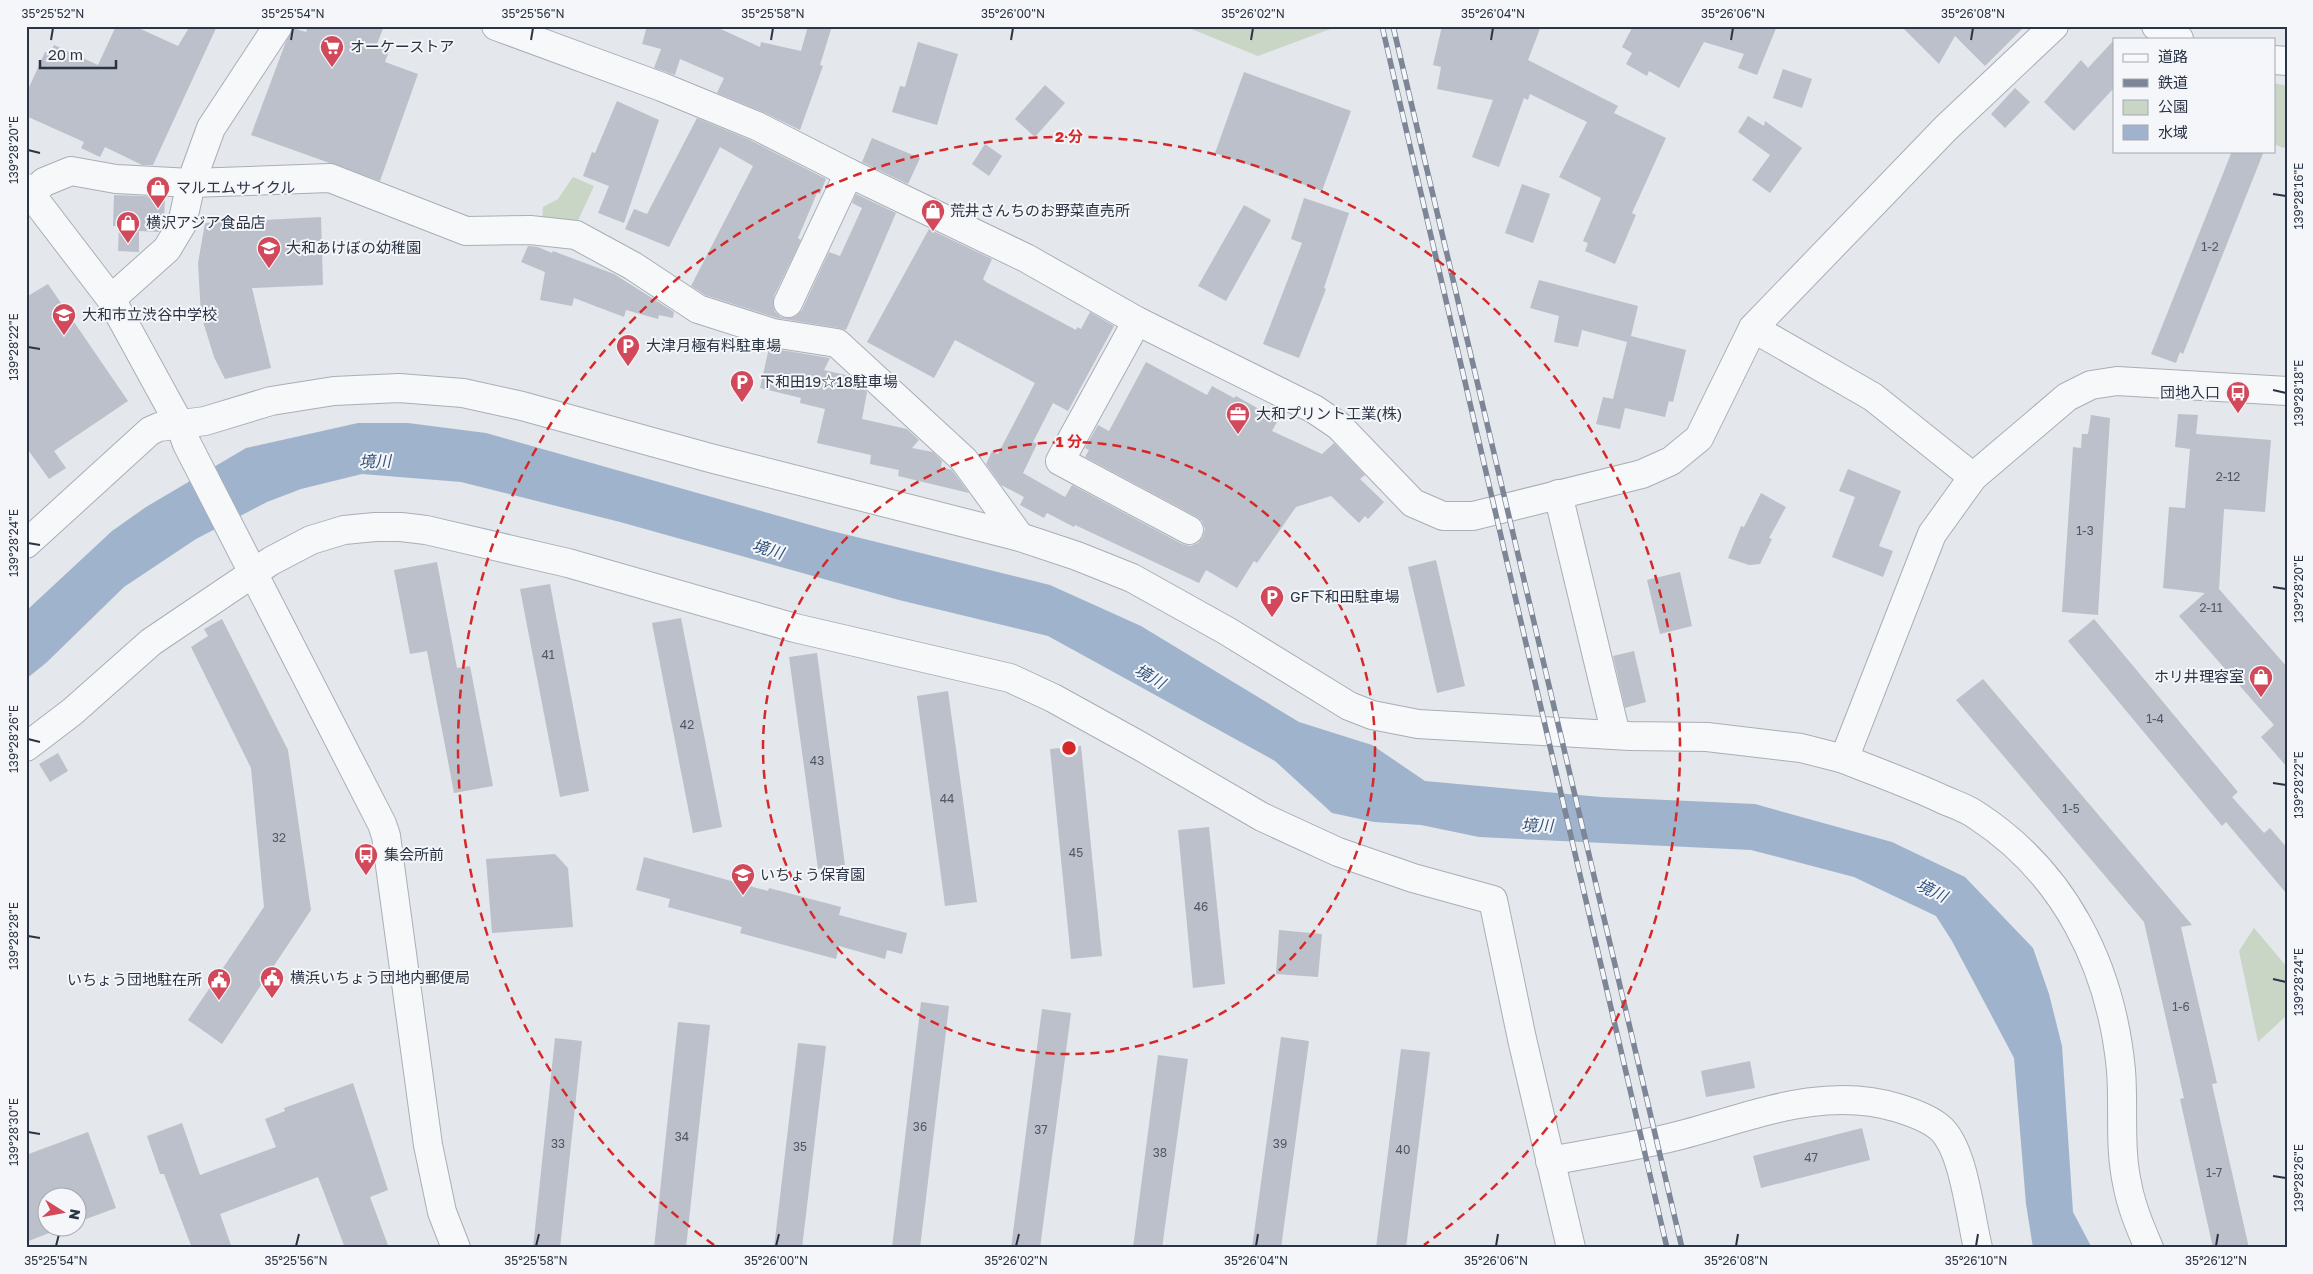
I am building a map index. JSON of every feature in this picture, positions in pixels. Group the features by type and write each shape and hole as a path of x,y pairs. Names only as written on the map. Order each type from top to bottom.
{"street":[{"path":"111,299 167,249 182,224 191,183 210,128 278,26"},
{"path":"496,26 662,87 748,122 850,174 1026,258 1137,320 1314,409 1339,426 1413,503 1443,516 1473,516 1642,474 1671,461 1699,438 1753,328 1946,128 2054,26"},
{"path":"2156,26 2177,38"},
{"path":"456,1248 442,1212 428,1145 386,836 382,824 184,435 111,299 28,191 71,171 116,179 191,183 330,178 466,231 530,230 576,235 633,266 698,309 773,333 837,342 964,460 1020,537"},
{"path":"788,303 850,174"},
{"path":"1137,320 1060,461 1189,530"},
{"path":"1753,328 1873,397 1973,477"},
{"path":"1844,759 1932,534 1973,477 2067,397 2091,385 2117,381 2287,392"},
{"path":"184,435 205,421 271,401 334,391 399,388 463,393 522,406 729,463 1020,537 1077,556 1132,578 1227,632 1349,706 1372,715 1418,724 1616,735 1707,737 1801,748 1844,759 1920,789 1975,814 2009,841 2038,868 2069,908 2088,943 2103,980 2114,1023 2121,1070 2122,1139 2126,1183 2149,1248"},
{"path":"26,544 150,431 159,427 184,435"},
{"path":"1558,494 1616,735"},
{"path":"26,747 72,712 248,560 344,530 375,527 426,530 568,563 795,628 1010,678 1140,746 1262,817 1338,852 1413,878 1493,900 1571,1248"},
{"path":"1550,1161 1671,1138 1765,1111 1832,1098 1875,1100 1910,1112 1940,1127 1956,1149 1978,1248"}],"green space":[{"path":"1184,26 1332,26 1333,28 1258,56"},
{"path":"2276,83 2287,86 2287,146 2283,148 2276,145"},
{"path":"573,177 594,186 575,227 542,222 543,207 558,199"},
{"path":"2254,928 2287,967 2287,1015 2258,1042 2239,951"}],"water":[{"name":"境川","path":"358,423 408,423 486,433 828,530 1050,585 1141,626 1299,722 1372,745 1425,781 1601,797 1755,804 1892,842 1965,877 2033,948 2049,994 2062,1046 2073,1212 2092,1248 2033,1248 2026,1204 2014,1058 1952,941 1936,916 1854,877 1751,850 1479,837 1421,825 1374,822 1332,813 1275,761 1048,636 899,600 620,522 461,482 362,474 301,489 267,502 196,539 124,587 46,663 26,679 26,611 112,531 146,507 246,448"}],"building":[{"path":"116,26 134,26 178,46 190,26 217,26 153,165 142,165 105,147 100,157 81,148 84,142 26,116 26,94 45,52 50,54 54,45 98,65"},
{"path":"308,26 384,26 377,44 390,48 385,62 418,74 380,181 251,135 285,44 293,28 306,32"},
{"path":"647,26 714,26 760,47 761,42 801,51 808,26 832,26 820,65 823,66 800,130 717,93 724,78 680,59 675,75 654,68 661,49 642,44"},
{"path":"1442,26 1541,26 1528,60 1618,106 1614,113 1666,138 1632,213 1636,215 1615,264 1585,251 1588,243 1583,241 1601,198 1559,177 1587,122 1530,94 1528,100 1524,98 1499,167 1472,157 1493,100 1437,89 1441,67 1433,65"},
{"path":"1633,26 1777,26 1757,75 1738,68 1744,54 1704,42 1679,88 1649,71 1647,76 1626,64 1632,53 1622,47"},
{"path":"1901,26 2025,26 1985,66 1955,36 1939,64"},
{"path":"2113,41 2113,89 2074,131 2044,102 2081,60 2088,68"},
{"path":"918,42 958,54 937,125 892,112 900,86 905,87"},
{"path":"1783,69 1812,79 1802,108 1773,98"},
{"path":"1244,72 1351,111 1322,191 1215,153"},
{"path":"1045,85 1065,103 1035,137 1015,119"},
{"path":"2015,88 2030,102 2005,128 1991,114"},
{"path":"617,101 659,120 624,223 598,213 609,186 583,176 592,152 595,153"},
{"path":"1748,116 1764,126 1765,121 1802,148 1770,193 1752,180 1770,155 1738,132"},
{"path":"697,118 750,140 826,179 820,194 817,193 798,238 801,240 774,296 773,305 775,312 781,317 790,318 796,316 802,310 829,252 840,256 862,208 852,203 856,194 896,213 846,330 777,318 705,295 691,286 753,166 720,147 669,247 625,229 634,209 647,214"},
{"path":"872,138 920,158 908,184 862,162"},
{"path":"985,144 1002,156 989,176 972,164"},
{"path":"2232,152 2264,152 2183,354 2180,352 2176,363 2151,354"},
{"path":"1522,184 1550,194 1533,243 1505,233"},
{"path":"114,195 165,197 164,224 159,232 139,231 139,252 118,251 119,226 113,226"},
{"path":"1304,198 1349,213 1324,288 1326,289 1299,358 1263,344 1302,243 1291,239"},
{"path":"1244,205 1271,220 1226,301 1198,286"},
{"path":"321,217 323,285 252,288 271,368 225,379 214,357 201,315 198,263 205,223"},
{"path":"929,229 992,259 983,279 986,282 1076,330 1077,327 1081,329 1090,312 1114,326 1068,411 1053,403 1033,442 1037,444 1023,473 1065,497 1072,485 1182,544 1190,546 1198,543 1203,537 1205,529 1202,521 1197,517 1085,457 1089,450 1085,448 1098,425 1109,431 1146,362 1207,395 1212,386 1234,398 1236,396 1278,420 1272,431 1322,454 1334,443 1365,475 1360,479 1384,502 1368,519 1365,516 1359,523 1331,496 1296,507 1257,563 1254,561 1237,588 1206,570 1199,583 1075,525 1074,527 1047,513 1044,518 1020,505 1024,497 1001,485 986,464 992,451 998,454 1035,383 955,340 934,378 867,342"},
{"path":"528,246 538,247 552,253 553,251 614,274 674,312 673,318 659,315 658,319 626,310 624,317 574,298 572,306 540,300 545,272 521,262"},
{"path":"1539,280 1638,306 1631,336 1686,350 1673,402 1669,401 1665,417 1625,408 1620,429 1596,424 1603,397 1613,399 1627,342 1582,330 1578,347 1554,342 1559,316 1530,308"},
{"name":"大和市立渋谷中学校","path":"48,284 128,401 54,451 66,468 49,479 26,447 26,297"},
{"path":"769,348 830,358 824,370 850,376 867,392 862,419 907,429 919,440 912,448 933,452 942,461 941,467 952,470 969,493 898,476 899,470 870,464 871,455 817,443 825,409 800,403 801,398 760,388"},
{"path":"2178,414 2198,415 2196,434 2271,440 2265,512 2224,509 2219,589 2287,667 2287,767 2261,737 2274,725 2179,616 2205,593 2163,588 2169,507 2185,508 2190,449 2175,447"},
{"path":"2091,415 2110,418 2098,615 2062,612 2073,447 2081,448 2082,434 2088,434"},
{"path":"1848,469 1901,491 1879,546 1893,551 1883,577 1832,557 1855,497 1839,491"},
{"path":"1761,493 1786,507 1769,538 1772,539 1760,564 1749,565 1728,558 1741,526 1744,527"},
{"path":"1436,560 1465,686 1437,693 1408,567"},
{"path":"437,562 457,668 470,666 493,786 454,793 427,651 410,654 394,570"},
{"path":"1680,572 1692,626 1660,634 1647,580"},
{"path":"550,584 589,791 560,797 520,589"},
{"path":"681,618 722,827 693,833 652,623"},
{"path":"222,619 288,750 311,910 222,1044 188,1020 264,907 251,768 191,647 208,636 204,629"},
{"path":"2094,619 2238,792 2232,797 2264,833 2270,828 2287,848 2287,894 2226,822 2222,826 2068,641"},
{"path":"1634,651 1646,702 1625,708 1613,656"},
{"path":"817,653 845,865 818,869 789,657"},
{"path":"1983,679 2192,925 2181,927 2217,1083 2212,1084 2249,1248 2213,1248 2180,1099 2184,1098 2144,922 1956,700"},
{"path":"948,691 977,902 945,906 917,696"},
{"path":"1081,746 1102,956 1071,959 1050,749"},
{"path":"58,753 68,771 50,782 39,764"},
{"path":"1209,827 1225,984 1193,988 1178,830"},
{"path":"555,854 568,868 573,927 492,933 486,859"},
{"path":"644,857 768,891 769,888 841,907 839,915 907,933 902,954 887,950 885,959 839,946 836,959 740,933 742,927 668,907 670,899 636,890"},
{"path":"1279,930 1322,934 1318,977 1276,974"},
{"path":"921,1002 949,1006 920,1248 892,1248"},
{"path":"1042,1009 1071,1013 1040,1248 1011,1248"},
{"path":"678,1022 710,1025 686,1248 654,1248"},
{"path":"1281,1037 1309,1041 1281,1248 1252,1248"},
{"path":"555,1038 582,1041 560,1248 533,1248"},
{"path":"798,1043 826,1046 802,1248 774,1248"},
{"path":"1401,1049 1430,1052 1406,1248 1376,1248"},
{"path":"1158,1055 1188,1059 1162,1248 1133,1248"},
{"path":"1750,1061 1755,1088 1706,1097 1701,1071"},
{"path":"353,1083 388,1190 370,1197 389,1248 345,1248 318,1177 220,1214 232,1248 192,1248 164,1174 160,1174 147,1136 182,1123 200,1175 276,1147 265,1119 285,1111 284,1108"},
{"path":"1862,1128 1870,1160 1761,1188 1753,1156"},
{"path":"88,1132 116,1208 88,1218 88,1186 38,1186 38,1236 41,1236 26,1242 26,1155"}],"railway":[{"path":"1382,26 1667,1248"},
{"path":"1393,26 1682,1248"}],"place":[{"name":"オーケーストア","path":"332,68"},
{"name":"マルエムサイクル","path":"158,209"},
{"name":"荒井さんちのお野菜直売所","path":"933,232"},
{"name":"横沢アジア食品店","path":"128,244"},
{"name":"大和あけぼの幼稚園","path":"269,269"},
{"name":"大和市立渋谷中学校","path":"64,336"},
{"name":"大津月極有料駐車場","path":"628,367"},
{"name":"下和田19☆18駐車場","path":"742,403"},
{"name":"団地入口","path":"2238,414"},
{"name":"大和プリント工業(株)","path":"1238,435"},
{"name":"GF下和田駐車場","path":"1272,618"},
{"name":"ホリ井理容室","path":"2261,698"},
{"name":"集会所前","path":"366,876"},
{"name":"いちょう保育園","path":"743,896"},
{"name":"横浜いちょう団地内郵便局","path":"272,999"},
{"name":"いちょう団地駐在所","path":"219,1001"}]}
